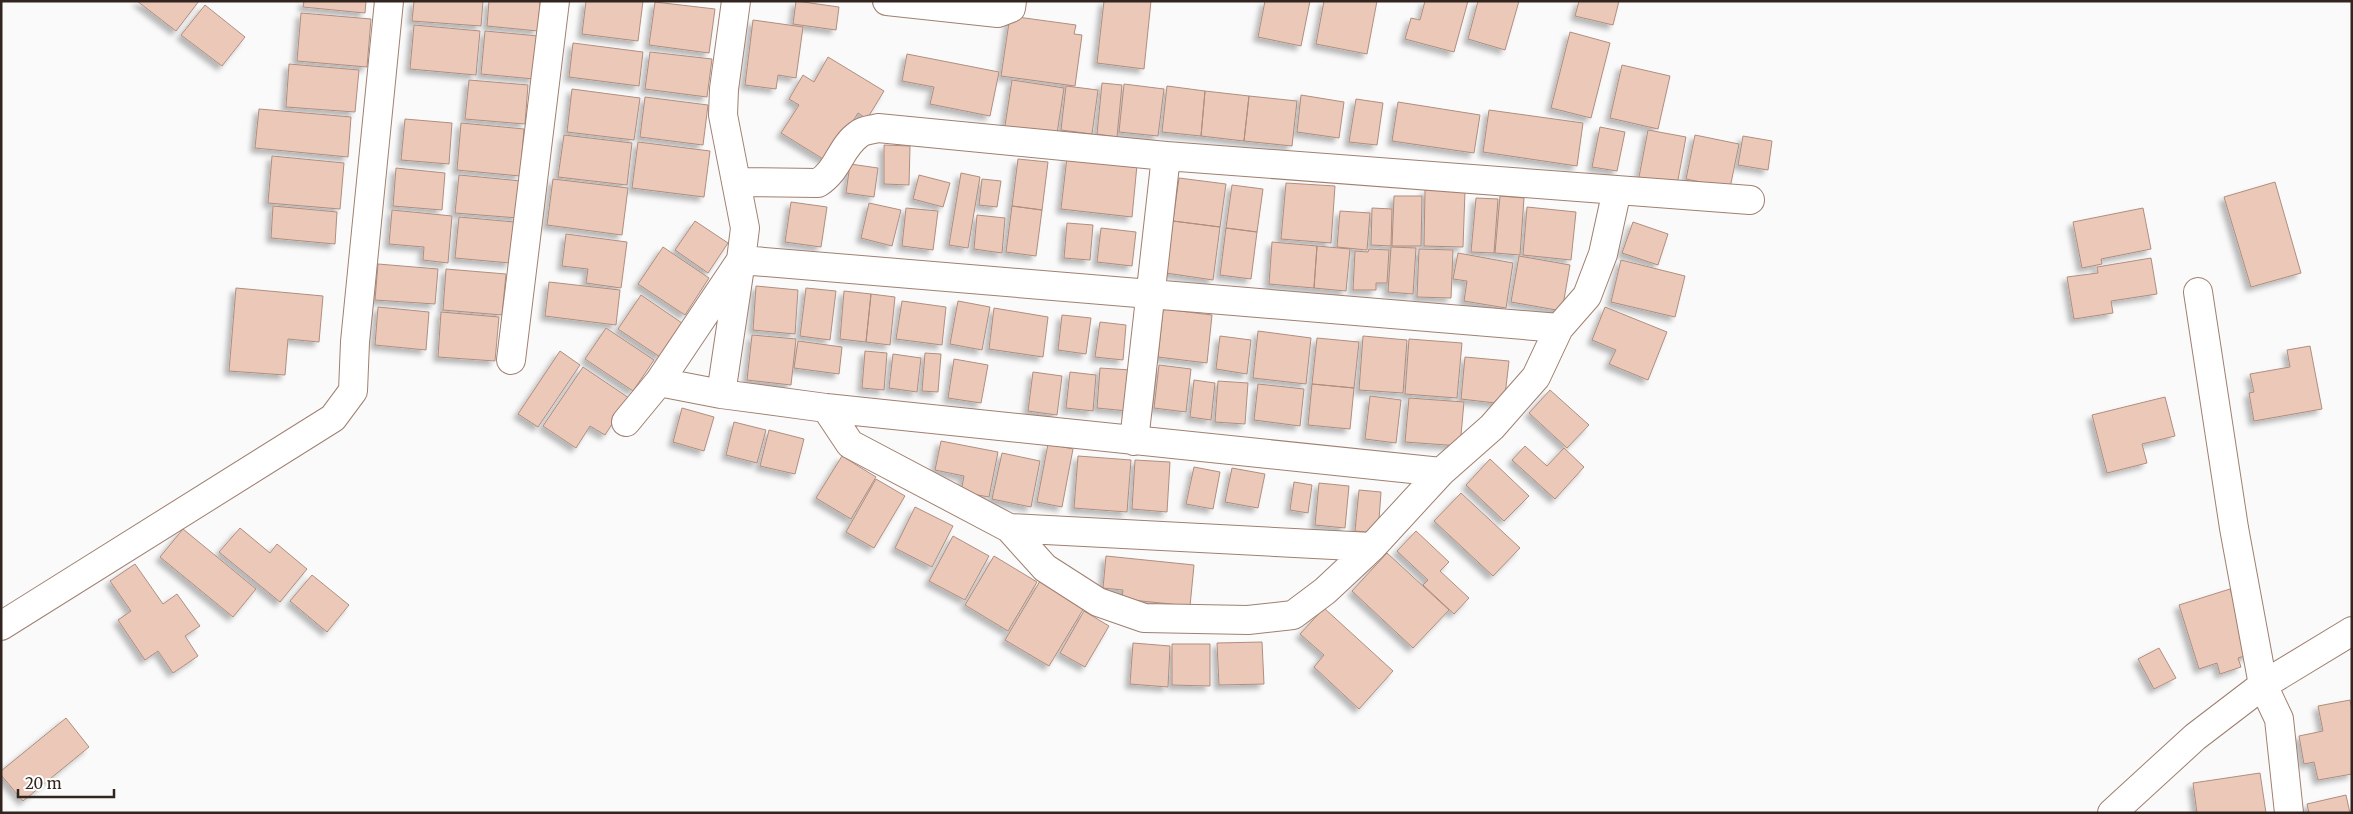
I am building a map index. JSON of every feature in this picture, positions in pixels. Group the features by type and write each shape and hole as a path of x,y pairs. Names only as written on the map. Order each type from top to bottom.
{"street":[{"path":"1,626 333,418 353,391 355,342 389,1"},
{"path":"511,360 555,1"},
{"path":"722,394 745,228 723,115 724,89 736,1"},
{"path":"887,1 998,13 1011,8 1012,1"},
{"path":"736,182 818,183 830,176 847,146 860,133 878,128 1166,156 1750,200"},
{"path":"1134,441 1166,156"},
{"path":"826,408 850,444 1009,528 1045,568 1098,602 1144,618 1248,620 1293,616 1325,591 1372,547 1441,472 1492,427 1536,377 1559,328 1587,296 1603,254 1617,190"},
{"path":"741,260 1559,328"},
{"path":"626,422 659,382 741,260"},
{"path":"2198,292 2233,518 2263,685 2279,719 2289,813"},
{"path":"659,382 722,394 826,408 1441,472"},
{"path":"1009,528 1372,547"},
{"path":"2112,813 2195,737 2263,685 2352,631"}],"building":[{"path":"137,1 199,1 176,31"},
{"path":"304,1 366,1 365,13 303,7"},
{"path":"414,1 483,1 481,26 412,21"},
{"path":"489,1 540,1 538,31 487,26"},
{"path":"586,1 643,1 638,41 582,34"},
{"path":"796,1 839,7 836,30 793,24"},
{"path":"1104,1 1151,1 1144,69 1097,63"},
{"path":"1265,1 1310,1 1301,46 1258,37"},
{"path":"1324,1 1377,1 1367,54 1316,44"},
{"path":"1425,1 1468,1 1454,52 1405,39 1411,18 1420,20"},
{"path":"1478,1 1519,1 1505,50 1468,39"},
{"path":"1579,1 1619,1 1613,25 1575,16"},
{"path":"655,2 715,9 709,53 649,45"},
{"path":"205,5 245,37 222,66 181,35"},
{"path":"301,13 371,19 367,67 297,61"},
{"path":"1010,16 1076,25 1074,34 1082,35 1075,86 1001,76"},
{"path":"753,20 803,27 796,78 778,75 776,89 745,85"},
{"path":"414,25 480,31 476,75 410,69"},
{"path":"485,31 538,36 534,79 481,74"},
{"path":"1570,32 1610,43 1591,118 1551,108"},
{"path":"573,43 643,52 639,86 569,77"},
{"path":"650,52 712,59 707,97 645,89"},
{"path":"907,54 999,72 990,116 930,104 934,87 902,81"},
{"path":"828,57 884,91 867,119 858,113 828,162 781,133 799,105 789,99 803,75 814,82"},
{"path":"289,64 359,70 355,112 286,107"},
{"path":"1622,65 1670,76 1658,129 1610,118"},
{"path":"469,80 528,85 525,124 465,119"},
{"path":"1012,80 1064,88 1056,140 1004,132"},
{"path":"1102,83 1122,85 1117,137 1097,134"},
{"path":"1124,84 1164,89 1158,136 1119,132"},
{"path":"1066,86 1098,90 1092,134 1061,130"},
{"path":"1167,86 1205,91 1201,136 1162,132"},
{"path":"572,89 640,98 634,140 567,132"},
{"path":"1205,91 1249,96 1244,141 1201,136"},
{"path":"1301,95 1344,102 1339,138 1297,132"},
{"path":"1249,96 1297,101 1292,146 1244,141"},
{"path":"645,97 708,105 703,145 640,137"},
{"path":"1356,99 1383,103 1377,145 1349,142"},
{"path":"1398,102 1480,115 1474,153 1392,141"},
{"path":"259,109 351,117 348,157 255,148"},
{"path":"1489,110 1583,123 1577,166 1483,152"},
{"path":"405,119 452,123 449,164 401,160"},
{"path":"461,123 524,129 520,176 457,170"},
{"path":"1600,127 1625,132 1617,171 1592,167"},
{"path":"1648,130 1686,137 1677,185 1639,177"},
{"path":"564,135 632,143 627,185 558,177"},
{"path":"1695,135 1739,144 1730,188 1686,179"},
{"path":"1743,136 1772,141 1768,170 1738,165"},
{"path":"638,142 710,151 704,197 632,188"},
{"path":"884,145 910,146 909,185 884,184"},
{"path":"272,156 344,163 340,209 268,203"},
{"path":"1067,157 1137,165 1132,217 1061,209"},
{"path":"1018,159 1048,162 1042,210 1012,206"},
{"path":"850,164 878,168 874,197 846,193"},
{"path":"396,168 445,173 442,210 393,206"},
{"path":"961,173 980,177 968,248 949,245"},
{"path":"459,175 521,181 518,218 455,213"},
{"path":"919,175 950,183 943,207 913,199"},
{"path":"1179,178 1226,184 1220,227 1173,221"},
{"path":"553,179 628,188 622,235 547,225"},
{"path":"982,179 1001,181 997,207 979,205"},
{"path":"2275,182 2301,273 2251,287 2224,197"},
{"path":"1286,183 1335,186 1331,243 1281,239"},
{"path":"1232,185 1263,189 1257,232 1226,228"},
{"path":"1425,190 1465,191 1463,247 1424,246"},
{"path":"1394,196 1422,196 1421,246 1392,246"},
{"path":"1500,196 1524,198 1520,255 1495,253"},
{"path":"1476,198 1498,199 1494,253 1471,252"},
{"path":"791,202 827,207 821,247 785,242"},
{"path":"869,203 901,210 892,246 861,238"},
{"path":"273,206 337,212 335,244 271,238"},
{"path":"1012,206 1042,210 1036,256 1006,252"},
{"path":"1527,207 1576,212 1571,260 1523,255"},
{"path":"906,208 938,211 933,250 902,246"},
{"path":"1372,208 1392,209 1391,246 1371,245"},
{"path":"2143,208 2151,249 2101,259 2102,264 2082,268 2073,222"},
{"path":"392,210 452,216 448,263 423,260 424,247 389,244"},
{"path":"1340,211 1370,213 1367,250 1337,247"},
{"path":"977,215 1005,218 1002,253 974,249"},
{"path":"459,217 514,222 510,263 455,258"},
{"path":"695,221 728,243 708,273 675,250"},
{"path":"1173,221 1220,227 1213,280 1166,273"},
{"path":"1633,222 1668,234 1658,265 1622,253"},
{"path":"1067,223 1093,225 1090,260 1064,258"},
{"path":"1101,228 1136,232 1132,266 1097,262"},
{"path":"1226,228 1257,232 1251,279 1220,275"},
{"path":"566,234 627,242 621,288 586,283 588,269 562,266"},
{"path":"1272,242 1317,246 1314,288 1269,284"},
{"path":"1317,246 1350,249 1346,291 1314,288"},
{"path":"663,247 709,278 685,315 638,284"},
{"path":"1391,247 1416,248 1413,294 1388,292"},
{"path":"1369,249 1389,250 1387,283 1376,283 1376,290 1353,290 1355,251 1368,252"},
{"path":"1419,249 1453,250 1451,298 1417,297"},
{"path":"1458,253 1513,263 1506,308 1464,301 1467,281 1453,279"},
{"path":"1519,256 1570,265 1562,311 1511,302"},
{"path":"2151,258 2157,294 2111,301 2113,313 2074,319 2067,277 2098,273 2097,267"},
{"path":"1621,260 1685,276 1675,317 1611,302"},
{"path":"378,264 438,269 435,304 375,300"},
{"path":"446,269 506,274 502,315 443,310"},
{"path":"549,282 620,290 616,325 545,316"},
{"path":"756,286 798,290 795,334 753,330"},
{"path":"236,288 323,296 319,342 288,339 285,375 229,371"},
{"path":"806,288 836,291 830,340 800,336"},
{"path":"844,291 871,294 866,342 840,339"},
{"path":"871,294 895,297 890,345 866,342"},
{"path":"641,295 682,323 660,357 618,329"},
{"path":"902,301 946,307 942,345 896,339"},
{"path":"958,301 990,307 982,350 950,344"},
{"path":"378,307 429,312 426,350 375,345"},
{"path":"1605,307 1667,332 1648,380 1609,364 1616,350 1592,340"},
{"path":"994,308 1048,317 1043,357 989,349"},
{"path":"1163,309 1212,315 1207,363 1158,357"},
{"path":"441,312 499,317 495,361 438,357"},
{"path":"1062,315 1091,318 1086,354 1058,350"},
{"path":"1100,322 1126,325 1123,360 1095,357"},
{"path":"606,328 654,360 633,391 585,359"},
{"path":"1258,331 1311,338 1306,384 1253,378"},
{"path":"752,335 796,339 791,385 747,380"},
{"path":"1220,336 1251,340 1247,374 1216,369"},
{"path":"1363,336 1407,340 1403,393 1359,390"},
{"path":"1317,338 1359,342 1354,388 1312,384"},
{"path":"1409,339 1462,343 1457,398 1405,394"},
{"path":"798,341 842,347 839,374 794,368"},
{"path":"2310,346 2322,409 2254,421 2249,393 2254,392 2250,374 2290,367 2287,350"},
{"path":"560,351 580,365 538,427 518,414"},
{"path":"865,351 887,353 884,390 862,388"},
{"path":"925,353 941,354 938,392 922,391"},
{"path":"893,354 921,358 917,392 889,388"},
{"path":"1465,357 1509,361 1504,404 1461,399"},
{"path":"954,359 988,365 981,403 948,398"},
{"path":"1159,365 1191,369 1186,412 1154,408"},
{"path":"583,367 629,398 605,435 590,426 576,448 543,426"},
{"path":"1100,368 1131,370 1128,411 1097,408"},
{"path":"1033,372 1062,376 1057,415 1028,411"},
{"path":"1070,372 1096,375 1093,411 1066,408"},
{"path":"1194,380 1215,383 1211,420 1190,417"},
{"path":"1218,381 1248,383 1245,424 1215,422"},
{"path":"1258,384 1304,389 1300,426 1254,420"},
{"path":"1312,384 1354,388 1350,429 1308,425"},
{"path":"1550,390 1589,425 1567,448 1529,413"},
{"path":"1370,396 1401,400 1396,443 1365,439"},
{"path":"2165,397 2175,436 2142,444 2147,463 2107,473 2092,415"},
{"path":"1409,398 1464,402 1460,446 1405,442"},
{"path":"682,408 714,417 704,451 673,442"},
{"path":"734,422 766,430 757,463 726,455"},
{"path":"769,430 804,439 795,474 760,466"},
{"path":"941,441 998,452 989,497 961,492 964,476 935,470"},
{"path":"1048,444 1073,449 1062,507 1037,502"},
{"path":"1525,446 1547,466 1564,448 1584,467 1555,499 1512,460"},
{"path":"1002,453 1040,461 1031,507 992,499"},
{"path":"842,456 876,477 851,519 816,498"},
{"path":"1078,456 1131,460 1127,512 1074,508"},
{"path":"1490,459 1529,496 1504,521 1466,485"},
{"path":"1135,460 1170,462 1167,512 1132,509"},
{"path":"1194,467 1220,472 1213,509 1186,504"},
{"path":"1232,468 1265,474 1258,508 1225,502"},
{"path":"876,479 905,496 874,548 846,532"},
{"path":"1294,482 1312,485 1308,513 1290,510"},
{"path":"1319,483 1349,486 1345,528 1315,525"},
{"path":"1359,490 1381,492 1378,533 1355,531"},
{"path":"1461,493 1520,548 1493,576 1434,521"},
{"path":"915,507 953,526 932,567 895,548"},
{"path":"240,528 270,553 277,544 307,569 280,602 219,552"},
{"path":"183,529 256,589 233,617 160,557"},
{"path":"1416,531 1449,562 1440,571 1469,598 1454,614 1423,585 1428,580 1397,551"},
{"path":"953,536 989,556 965,600 929,581"},
{"path":"1387,553 1449,610 1413,648 1352,591"},
{"path":"994,556 1037,582 1008,631 965,605"},
{"path":"1106,556 1194,565 1190,606 1122,599 1123,590 1103,588"},
{"path":"135,564 163,604 177,594 200,626 185,636 198,656 173,673 158,651 145,660 118,620 131,611 110,581"},
{"path":"312,575 349,605 327,632 290,601"},
{"path":"1040,581 1084,608 1049,666 1005,640"},
{"path":"2230,589 2251,654 2238,658 2241,667 2220,674 2217,663 2199,669 2179,605"},
{"path":"1324,608 1393,671 1359,709 1314,667 1324,655 1300,634"},
{"path":"1084,611 1109,626 1085,667 1060,653"},
{"path":"1262,642 1264,684 1219,685 1217,643"},
{"path":"1133,643 1170,646 1168,687 1130,684"},
{"path":"1172,644 1210,644 1210,686 1172,685"},
{"path":"2159,648 2176,678 2154,689 2138,659"},
{"path":"2350,700 2352,710 2352,774 2318,780 2314,762 2304,764 2299,736 2323,731 2318,706"},
{"path":"66,718 89,747 23,801 1,775 1,771"},
{"path":"2260,773 2266,813 2197,813 2193,783"},
{"path":"2346,795 2350,813 2309,813 2307,804"}]}
